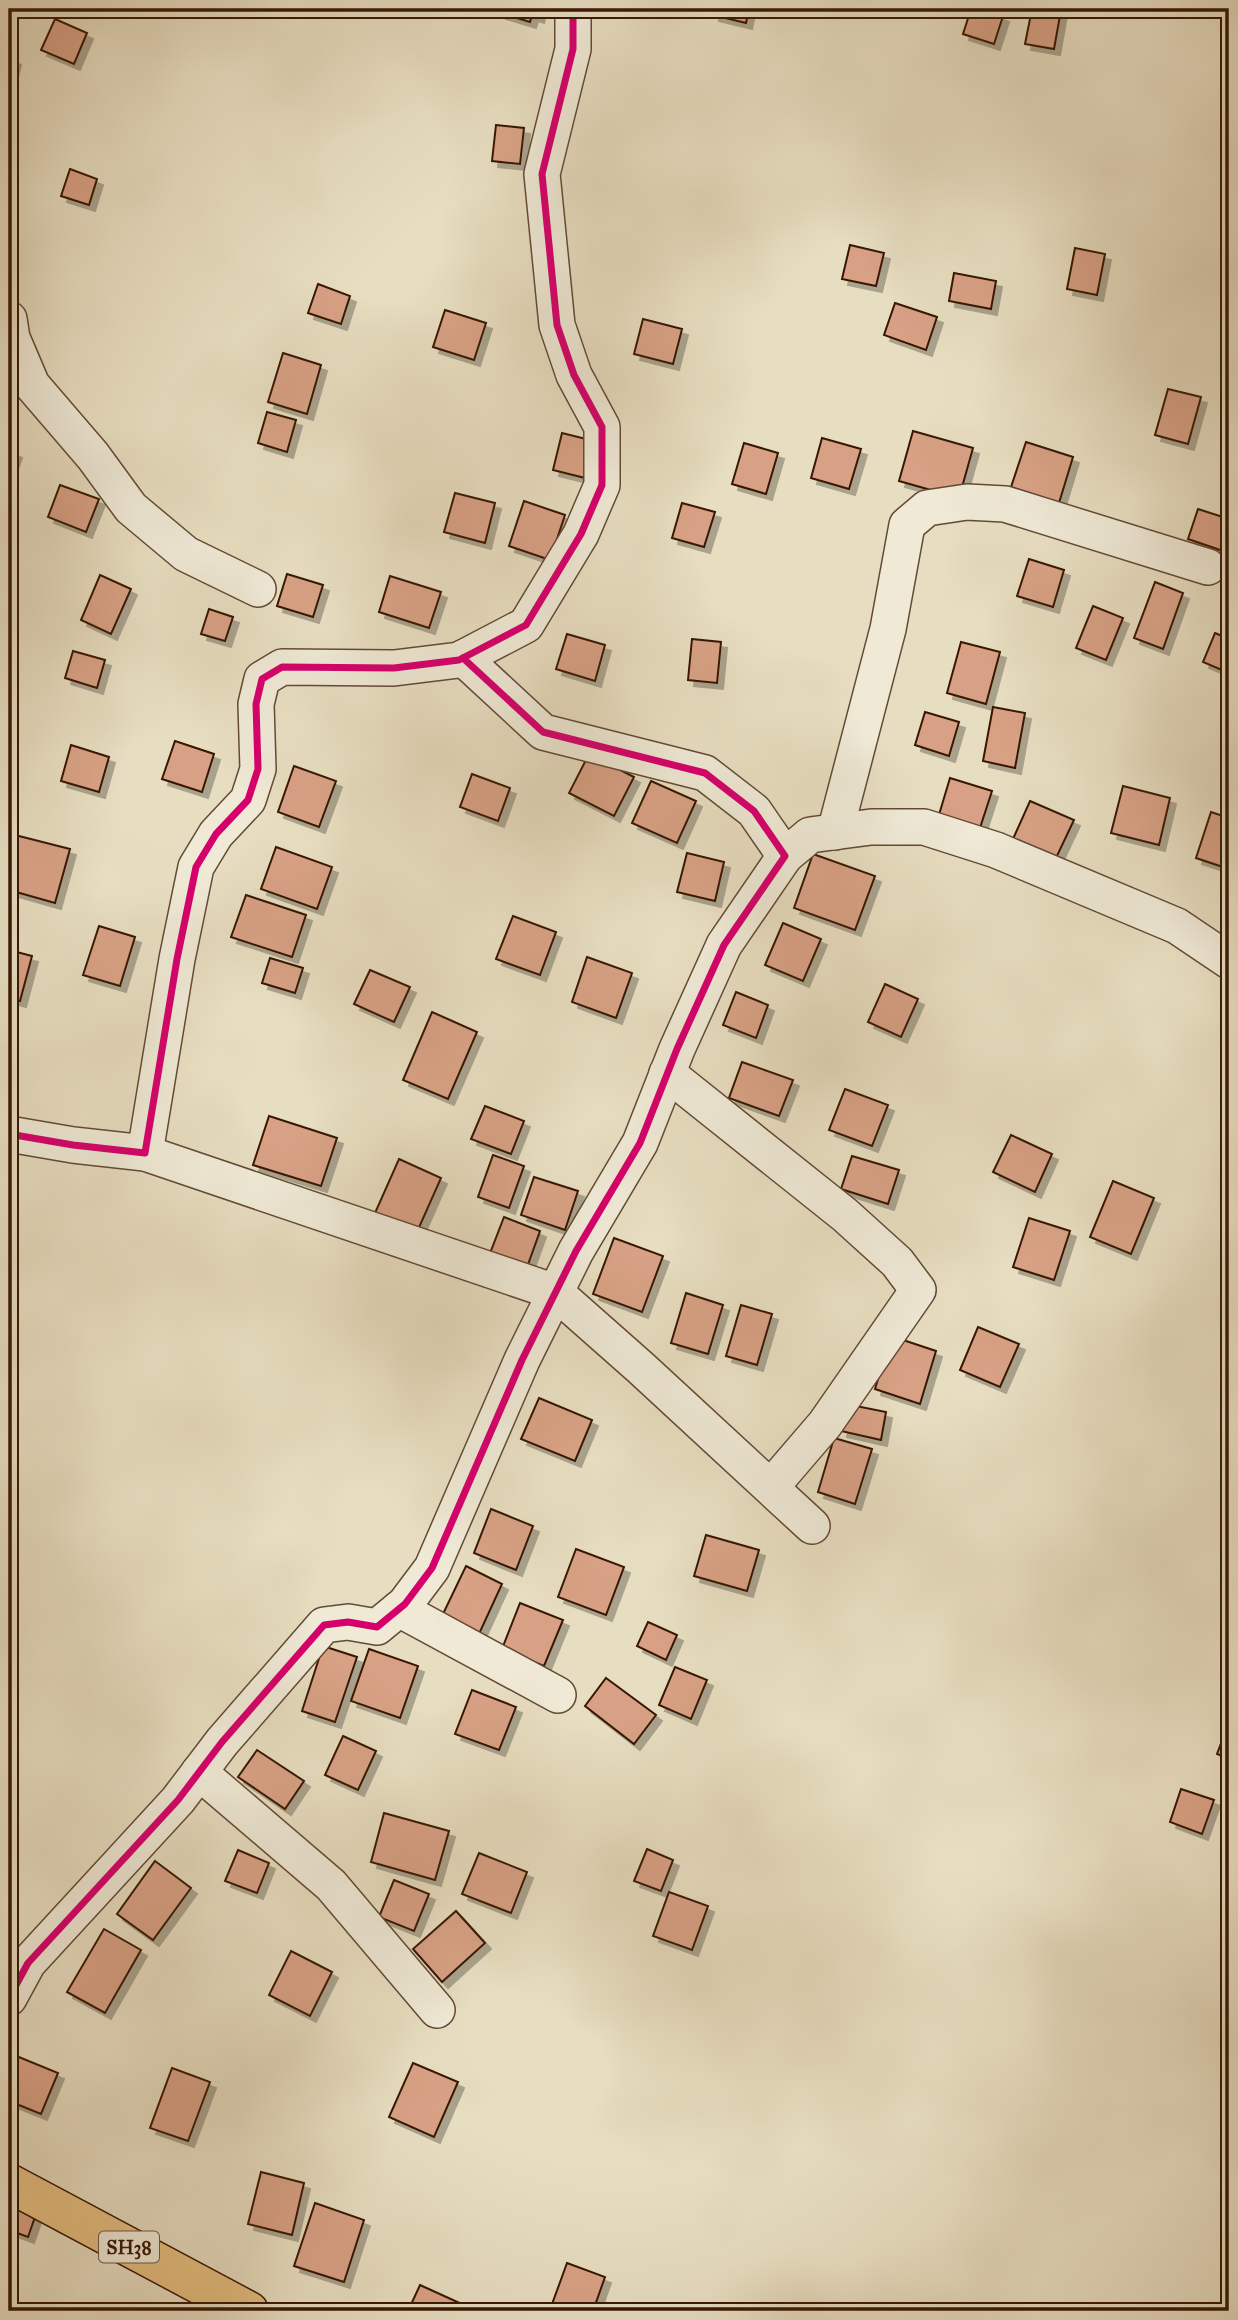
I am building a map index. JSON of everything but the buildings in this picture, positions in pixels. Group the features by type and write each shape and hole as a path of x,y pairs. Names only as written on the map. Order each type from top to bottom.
{"main road":[{"name":"SH38","path":"9,2182 249,2311"}],"street":[{"path":"145,1153 177,959 196,867 216,834 248,800 258,769 256,704 261,680 282,667 394,668 463,658 526,625 581,534 602,485 603,427 574,375 557,326 542,174 573,49 573,9"},
{"path":"9,319 12,338 32,385 93,456 131,508 186,554 258,589"},
{"path":"835,832 888,629 907,525 927,508 967,502 1005,504 1208,567"},
{"path":"463,658 543,732 705,773 754,811 785,856"},
{"path":"9,1998 28,1963 178,1800 222,1742 324,1625 348,1622 377,1628 405,1604 432,1568 522,1360 555,1292 640,1143 667,1073 724,945 785,856 810,835 871,827 924,827 996,850 1177,926 1229,961"},
{"path":"667,1073 845,1215 897,1262 918,1290 825,1424 771,1487"},
{"path":"9,1134 145,1153 555,1292 812,1526"},
{"path":"399,1609 558,1695"},
{"path":"199,1772 331,1885 437,2010"}],"cycle path":[{"path":"9,1134 145,1153 177,959 196,867 216,834 248,800 258,769 256,704 262,679 282,667 394,668 459,660 526,625 581,534 602,485 602,427 574,375 557,325 542,174 573,49 573,9"},
{"path":"9,1998 28,1963 178,1800 222,1742 324,1625 348,1622 377,1627 405,1604 432,1568 522,1360 576,1251 640,1143 677,1049 724,945 785,856 754,811 705,773 543,732 463,658"}]}
